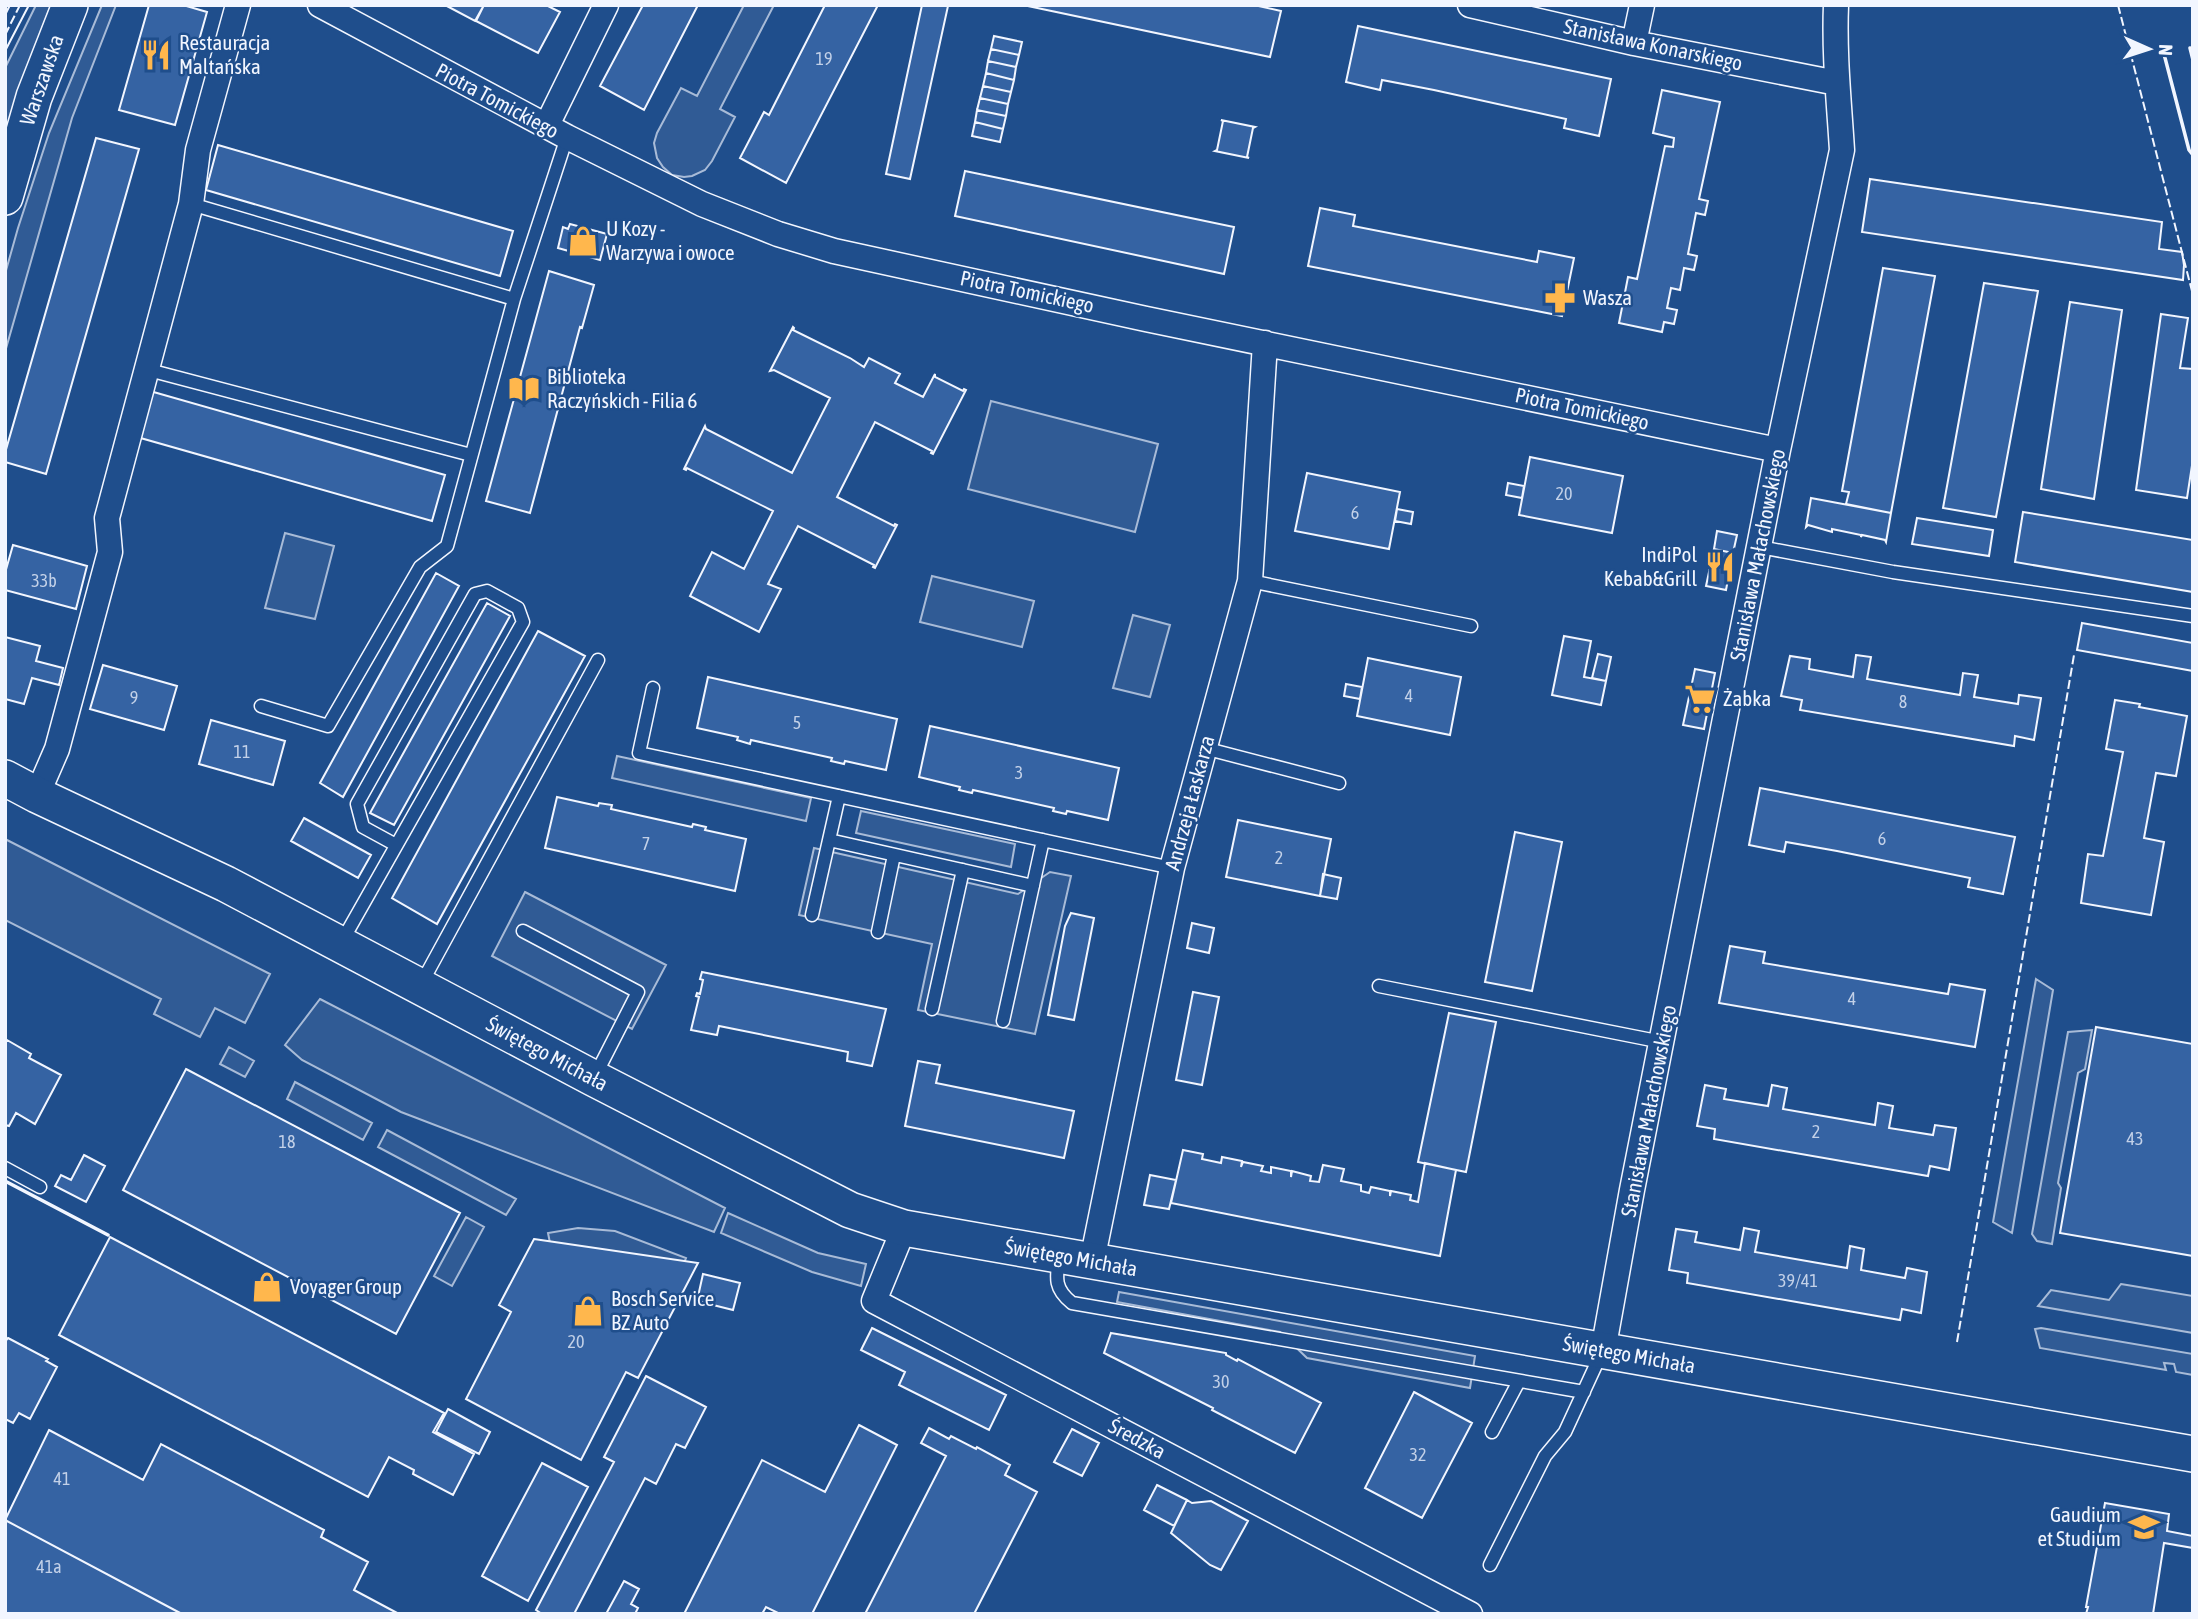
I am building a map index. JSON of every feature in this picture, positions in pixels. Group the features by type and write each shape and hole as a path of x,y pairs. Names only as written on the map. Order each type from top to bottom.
{"street":[{"name":"Warszawska","path":"5,197 34,97 70,5"},
{"path":"21,793 57,748 110,552 107,519 191,204 198,150 238,5"},
{"name":"Piotra Tomickiego","path":"320,5 436,69 702,204 778,234 834,251 1778,450"},
{"path":"557,131 606,5"},
{"name":"Stanisława Konarskiego","path":"1470,5 1634,43 1837,83"},
{"path":"1634,43 1642,5"},
{"name":"Stanisława Małachowskiego","path":"1603,1351 1778,450 1842,150 1835,62 1836,5"},
{"name":"Andrzeja Łaskarza","path":"1075,1259 1172,868 1250,581 1265,343"},
{"name":"Świętego Michała","path":"5,778 21,793 192,867 850,1210 904,1228 2193,1454"},
{"name":"Średzka","path":"904,1228 874,1301 1470,1614"}],"lane":[{"path":"261,706 328,726 420,567 447,546 557,131"},
{"path":"191,204 514,299"},
{"path":"145,369 471,456"},
{"path":"1760,547 1906,574 2193,616"},
{"path":"1250,581 1471,626"},
{"path":"341,944 523,622 518,608 487,592 475,594 357,804 363,827 396,845"},
{"path":"420,986 598,660"},
{"path":"653,688 639,753 1172,868"},
{"path":"1204,748 1339,783"},
{"path":"812,915 838,796"},
{"path":"829,840 1033,886"},
{"path":"1003,1021 1043,840"},
{"path":"878,932 894,855"},
{"path":"932,1009 963,870"},
{"path":"523,932 638,992 593,1078"},
{"path":"1379,986 1662,1042"},
{"path":"5,1168 40,1187"},
{"path":"1075,1259 1058,1286 1072,1303 1584,1392"},
{"path":"1490,1565 1545,1456 1565,1432 1603,1351"},
{"path":"1492,1432 1519,1381"}],"shaded area":[{"path":"36,5 51,5 24,76 5,143 5,68"},
{"path":"102,5 116,5 72,118 5,352 5,274 49,133"},
{"path":"744,5 774,5 720,109 735,117 705,170 692,176 672,175 657,158 654,143 657,133 681,88 697,96"},
{"path":"991,401 1158,444 1135,532 968,489"},
{"path":"285,533 334,546 315,619 265,608"},
{"path":"932,576 1034,601 1022,647 920,622"},
{"path":"1133,615 1170,625 1150,697 1113,688"},
{"path":"617,756 811,798 806,821 612,778"},
{"path":"861,811 1015,844 1011,867 856,833"},
{"path":"5,839 270,974 245,1023 215,1008 200,1037 154,1014 161,999 5,920"},
{"path":"814,848 1018,894 1050,872 1071,876 1035,1034 918,1010 932,944 799,915"},
{"path":"525,892 666,965 632,1029 492,956"},
{"path":"2036,979 2053,990 2012,1233 1993,1222"},
{"path":"320,999 725,1208 714,1232 401,1112 302,1060 285,1045"},
{"path":"2092,1030 2085,1069 2078,1073 2058,1183 2061,1188 2052,1244 2037,1241 2032,1234 2068,1032"},
{"path":"229,1047 254,1061 245,1077 220,1064"},
{"path":"295,1082 372,1123 363,1140 287,1099"},
{"path":"387,1130 516,1199 506,1215 378,1147"},
{"path":"728,1213 818,1253 866,1264 861,1286 812,1272 721,1233"},
{"path":"466,1217 484,1227 452,1286 434,1276"},
{"path":"578,1228 615,1231 686,1258 682,1268 551,1248 548,1233"},
{"path":"2121,1284 2193,1296 2193,1333 2038,1306 2051,1290 2109,1300"},
{"path":"1119,1292 1475,1356 1470,1388 1307,1358 1280,1332 1117,1302"},
{"path":"2035,1329 2193,1354 2193,1375 2176,1372 2174,1364 2164,1363 2166,1370 2040,1348"}],"building":[{"path":"149,5 183,5 207,12 175,125 119,110"},
{"path":"445,5 484,5 475,21"},
{"path":"484,5 546,5 560,12 538,53 476,21"},
{"path":"643,5 698,5 644,110 600,86"},
{"path":"825,5 878,5 786,183 740,158 764,112 769,115"},
{"path":"922,5 948,6 910,179 886,174"},
{"path":"1023,5 1254,5 1281,11 1270,57"},
{"path":"1358,26 1611,79 1599,136 1564,128 1566,119 1434,90 1382,80 1380,90 1346,82"},
{"path":"994,36 1022,42 1019,55 991,49"},
{"path":"991,49 1019,55 1016,67 988,61"},
{"path":"988,61 1016,67 1014,80 986,73"},
{"path":"986,73 1014,80 1011,92 983,86"},
{"path":"983,86 1011,92 1008,104 980,98"},
{"path":"1662,90 1720,102 1699,199 1708,201 1705,215 1696,213 1688,254 1697,256 1694,270 1684,268 1680,290 1671,288 1667,308 1677,310 1674,324 1664,322 1662,332 1619,323 1628,277 1637,279 1665,146 1673,147 1674,138 1653,133"},
{"path":"980,98 1008,104 1006,116 977,110"},
{"path":"977,110 1006,116 1003,129 975,122"},
{"path":"1221,120 1255,127 1247,157 1249,158 1215,151 1223,121"},
{"path":"975,122 1003,129 1000,142 972,136"},
{"path":"96,138 139,149 46,474 5,462 5,453"},
{"path":"218,145 513,231 500,276 206,190"},
{"path":"965,171 1234,227 1224,274 955,216"},
{"path":"1870,179 2162,222 2159,249 2182,252 2183,280 1862,232"},
{"path":"1320,208 1355,215 1353,226 1537,262 1539,251 1574,258 1562,316 1308,266"},
{"path":"570,224 607,234 600,260 558,248 563,227 568,229"},
{"path":"1883,268 1935,276 1891,513 1846,504 1849,492 1842,491"},
{"path":"549,271 594,285 582,328 580,327 530,513 486,501"},
{"path":"1984,283 2038,291 1996,517 1943,508"},
{"path":"2070,302 2122,310 2094,499 2041,489"},
{"path":"2161,314 2188,318 2180,368 2193,369 2193,459 2187,498 2136,490"},
{"path":"793,327 793,330 864,367 869,358 900,374 895,383 923,397 935,374 935,377 966,390 933,454 932,451 875,422 837,497 894,526 897,525 875,568 874,565 798,526 768,584 781,589 759,632 690,596 712,552 744,569 773,511 687,468 684,469 705,426 706,429 792,473 830,398 774,370 770,371"},
{"path":"150,391 445,475 432,521 137,437"},
{"path":"1530,457 1623,476 1612,533 1519,515"},
{"path":"1307,473 1400,492 1389,549 1295,531"},
{"path":"1508,483 1524,486 1522,498 1506,495"},
{"path":"1811,498 1891,513 1886,542 1832,529 1832,532 1808,525 1806,527"},
{"path":"1397,509 1413,512 1411,524 1395,521"},
{"path":"2023,512 2193,540 2193,592 2015,562"},
{"path":"1917,518 1993,530 1989,556 1912,544"},
{"path":"1717,531 1737,535 1733,553 1714,549"},
{"path":"13,545 87,566 76,609 5,590 5,573"},
{"path":"1714,549 1733,553 1726,590 1706,586"},
{"path":"436,573 459,586 343,797 320,783"},
{"path":"487,603 510,616 394,825 370,813"},
{"path":"2082,623 2193,643 2193,671 2077,650"},
{"path":"538,631 585,656 437,924 392,898"},
{"path":"1564,636 1591,641 1584,677 1606,681 1601,705 1552,695"},
{"path":"5,637 40,646 36,661 63,668 59,685 32,678 24,704 5,699"},
{"path":"1598,654 1611,657 1606,681 1592,678"},
{"path":"1856,655 1871,657 1867,679 1960,695 1963,673 1978,675 1974,697 2018,704 2019,695 2041,698 2034,740 2015,736 2014,746 1800,710 1802,700 1781,696 1790,656 1810,659 1809,669 1853,677"},
{"path":"1368,658 1461,677 1450,735 1357,716"},
{"path":"103,665 177,686 164,730 90,709"},
{"path":"1695,669 1715,673 1704,729 1683,725"},
{"path":"708,677 897,719 886,770 845,761 844,764 831,761 832,758 751,740 750,744 737,740 738,737 697,728"},
{"path":"1346,684 1362,687 1360,699 1344,696"},
{"path":"2115,700 2187,716 2176,776 2156,773 2144,838 2164,842 2151,915 2081,903 2088,854 2103,856 2123,752 2106,749"},
{"path":"211,720 285,741 273,785 199,764"},
{"path":"930,726 1119,768 1108,820 1067,811 1066,814 1053,811 1054,808 973,790 972,793 959,790 960,787 919,777"},
{"path":"1760,788 2015,837 2003,894 1968,887 1970,878 1837,851 1786,842 1784,852 1749,845"},
{"path":"557,797 598,806 599,803 612,805 611,809 692,827 693,824 706,827 705,830 746,839 735,891 545,848"},
{"path":"304,818 371,855 358,878 291,841"},
{"path":"1238,820 1331,839 1320,896 1226,877"},
{"path":"1515,832 1562,842 1532,991 1485,982"},
{"path":"1323,874 1341,878 1337,899 1320,896"},
{"path":"1071,913 1094,918 1074,1020 1048,1015 1065,926"},
{"path":"1192,923 1214,928 1209,953 1187,948"},
{"path":"1730,946 1765,952 1763,963 1948,994 1950,984 1985,990 1975,1047 1719,1003"},
{"path":"702,972 886,1009 872,1066 847,1061 848,1052 719,1026 717,1035 691,1030 699,997 696,996 697,993 700,994 703,980 700,979"},
{"path":"1193,992 1219,997 1202,1085 1176,1080"},
{"path":"1449,1013 1496,1022 1466,1172 1418,1162"},
{"path":"2096,1027 2193,1044 2193,1256 2060,1233"},
{"path":"7,1040 31,1054 29,1058 61,1075 35,1124 16,1113 9,1126 5,1125"},
{"path":"918,1061 940,1065 936,1083 1074,1111 1064,1158 905,1126"},
{"path":"186,1069 460,1213 396,1334 123,1190"},
{"path":"1705,1085 1726,1089 1724,1099 1768,1106 1772,1085 1787,1088 1783,1109 1875,1125 1878,1103 1893,1106 1889,1128 1933,1135 1935,1125 1956,1128 1949,1170 1930,1166 1928,1176 1714,1139 1715,1129 1697,1126"},
{"path":"1183,1150 1203,1154 1202,1159 1221,1163 1222,1157 1242,1161 1241,1167 1243,1162 1263,1166 1261,1171 1271,1173 1271,1167 1291,1171 1291,1177 1292,1171 1311,1176 1310,1181 1319,1182 1323,1165 1344,1169 1341,1181 1361,1185 1361,1191 1369,1193 1371,1187 1390,1191 1390,1196 1391,1191 1411,1195 1410,1200 1418,1202 1425,1163 1456,1170 1440,1256 1171,1203"},
{"path":"84,1155 105,1166 86,1202 55,1186 61,1175 71,1180"},
{"path":"1150,1175 1176,1180 1169,1209 1144,1205"},
{"path":"1744,1228 1759,1231 1755,1252 1847,1268 1850,1246 1864,1249 1861,1270 1905,1278 1907,1268 1927,1272 1921,1313 1902,1309 1900,1320 1687,1283 1688,1273 1669,1270 1676,1229 1697,1232 1695,1242 1740,1250"},
{"path":"110,1237 444,1413 433,1432 474,1454 453,1495 413,1474 414,1470 389,1457 368,1497 59,1335"},
{"path":"534,1239 698,1263 638,1378 626,1372 581,1460 466,1399 511,1312 499,1305"},
{"path":"703,1274 740,1283 733,1310 697,1301"},
{"path":"872,1328 1006,1395 989,1430 899,1385 905,1372 861,1350"},
{"path":"1111,1333 1226,1353 1321,1403 1295,1453 1104,1353"},
{"path":"8,1338 48,1359 46,1361 57,1367 30,1419 19,1413 13,1423 5,1419 5,1342"},
{"path":"646,1376 706,1407 685,1448 676,1444 656,1484 645,1478 574,1614 542,1614 536,1610 614,1462 604,1457"},
{"path":"1414,1392 1472,1423 1422,1518 1365,1488"},
{"path":"448,1409 490,1432 479,1454 436,1432"},
{"path":"859,1425 897,1445 812,1614 780,1614 766,1607 762,1614 684,1614 762,1460 825,1492"},
{"path":"929,1428 949,1439 951,1436 976,1449 977,1447 1010,1465 1005,1475 1037,1492 974,1614 865,1614 946,1456 921,1443"},
{"path":"1072,1429 1099,1443 1082,1476 1054,1462"},
{"path":"49,1430 143,1480 161,1444 324,1530 321,1537 368,1562 354,1590 399,1614 182,1614 5,1520"},
{"path":"542,1463 588,1487 528,1601 482,1576"},
{"path":"1157,1485 1187,1500 1174,1526 1144,1510"},
{"path":"1187,1500 1192,1503 1211,1501 1248,1521 1221,1570 1210,1565 1171,1533"},
{"path":"2105,1503 2169,1514 2167,1531 2193,1536 2193,1548 2164,1543 2153,1614 2086,1614"},
{"path":"5,1520 182,1614 5,1614"},
{"path":"624,1581 639,1589 631,1604 638,1608 635,1614 606,1614"}],"tram line":[{"path":"5,15 10,5"},
{"path":"5,51 29,5"}],"fence":[{"path":"5,35 20,5"},
{"path":"2118,5 2193,295"},
{"path":"1957,1342 2074,655"}],"wall":[{"path":"2190,48 2193,60"},
{"path":"2164,54 2189,150 2193,155"},
{"path":"5,1181 108,1235"}],"place":[{"name":"Restauracja Maltańska","path":"156,55"},
{"name":"U Kozy - Warzywa i owoce","path":"583,241"},
{"name":"Wasza","path":"1560,298"},
{"name":"Biblioteka Raczyńskich - Filia 6","path":"524,389"},
{"name":"IndiPol Kebab&Grill","path":"1720,567"},
{"name":"Żabka","path":"1700,699"},
{"name":"Voyager Group","path":"267,1287"},
{"name":"Bosch Service BZ Auto","path":"588,1311"},
{"name":"Gaudium et Studium","path":"2144,1527"}]}
